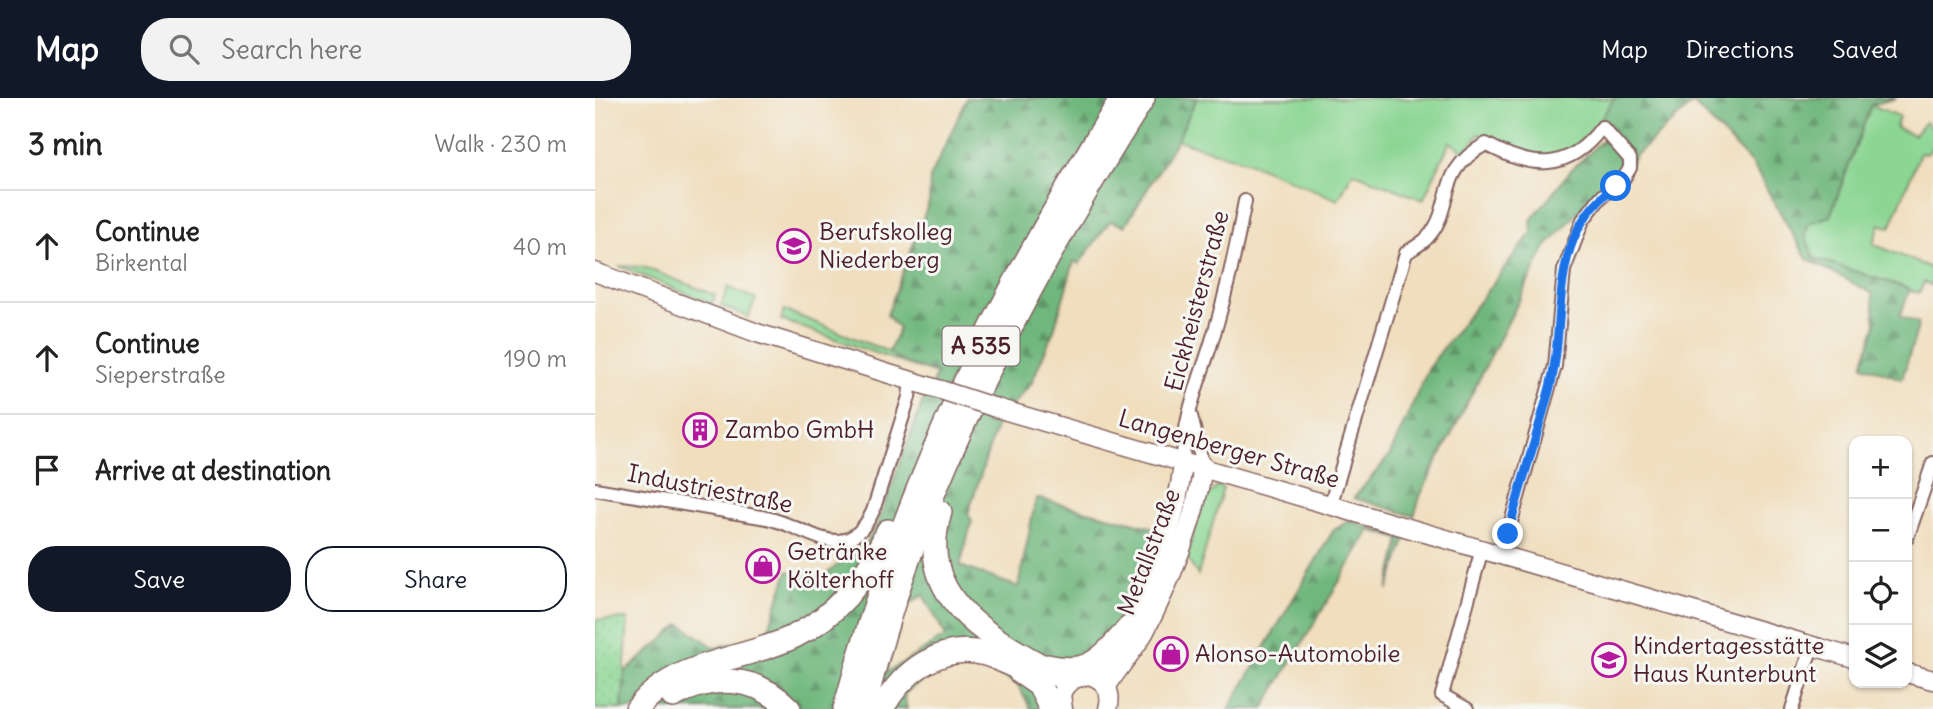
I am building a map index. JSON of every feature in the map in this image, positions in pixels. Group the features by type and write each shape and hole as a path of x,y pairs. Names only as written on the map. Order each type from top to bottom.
{"highway":[{"name":"A 535","path":"845,709 888,566 913,499 988,331 1060,199 1122,98"},
{"name":"A 535","path":"864,709 902,583 940,481 1006,338 1048,257 1143,98"},
{"path":"940,481 943,503 935,531 934,554 947,592 975,624 1037,663 1072,670 1097,661 1129,628"},
{"path":"637,709 677,676 793,638 816,624 856,587 895,515 913,499"},
{"path":"881,709 897,685 912,670 948,653 966,651 984,654 1012,666 1061,698"},
{"path":"1037,663 1061,698"},
{"path":"657,709 670,697 698,683 729,680 761,688 789,709"}],"main road":[{"name":"Langenberger Straße","path":"595,272 757,333 993,407 1331,503 1849,657"},
{"name":"Metallstraße","path":"1101,681 1105,668 1129,628 1159,559 1182,481 1183,461"},
{"name":"Metallstraße","path":"1101,681 1143,635 1159,603 1201,487 1203,466"},
{"path":"1912,674 1933,680"},
{"path":"1061,698 1081,675 1101,681 1110,695 1108,709"}],"street":[{"path":"1331,503 1406,253 1427,239 1456,167 1467,155 1486,144 1527,163 1554,163 1582,148 1602,127 1630,159 1630,169 1616,186 1594,204 1576,232 1560,293 1555,366 1503,554"},
{"name":"Eickheisterstraße","path":"1183,461 1183,441 1232,267 1245,201"},
{"name":"Industriestraße","path":"595,489 767,518 792,524 827,542 841,543 854,538 865,527 873,511 909,397 911,380"},
{"name":"Eickheisterstraße","path":"1190,412 1203,466"},
{"path":"1912,524 1933,463"},
{"path":"1467,709 1443,695 1482,549"},
{"path":"1792,709 1812,646"}],"green space":[{"path":"967,98 1197,98 1177,140 1125,226 1110,221 1079,264 1074,261 1054,330 1031,384 998,421 968,514 972,521 960,566 1018,587 1036,498 1155,528 1141,576 1104,647 1065,663 1043,700 1044,709 1031,709 1017,684 967,659 937,669 904,694 907,709 622,709 625,672 681,624 715,648 767,634 788,571 820,579 867,542 877,525 923,401 937,374 904,363 889,352 899,329 887,315 929,202 930,178","holes":["923,595 946,636 886,673 906,607"]},
{"path":"1197,98 1614,98 1586,138 1572,150 1557,157 1541,159 1523,155 1479,134 1470,146 1463,150 1450,142 1423,200 1353,172 1338,200 1248,162 1177,140"},
{"path":"1614,98 1897,98 1871,105 1830,216 1809,223 1805,235 1814,258 1910,289 1900,316 1919,323 1902,379 1863,365 1876,324 1872,293 1807,259 1753,165 1693,103 1636,155 1624,173 1592,197 1546,247 1421,494 1414,516 1354,498 1390,455 1429,367 1532,232 1531,220 1571,170 1614,129 1601,119"},
{"path":"1871,105 1899,116 1896,128 1914,135 1925,122 1933,130 1933,147 1927,154 1920,153 1890,228 1880,224 1873,244 1933,269 1933,286 1924,282 1919,293 1814,258 1805,235 1809,223 1830,216"},
{"path":"619,266 643,267 715,295 712,304"},
{"path":"728,287 756,299 748,317 721,306"},
{"path":"784,310 889,352 904,363 781,320"},
{"path":"1218,486 1223,488 1198,575 1186,557 1206,497"},
{"path":"1348,521 1406,538 1388,590 1400,539 1370,530 1263,709 1229,709 1333,531"},
{"path":"628,619 622,709 595,709 595,620"}],"place":[{"name":"Berufskolleg Niederberg","path":"794,246"},
{"name":"Zambo GmbH","path":"700,430"},
{"name":"Getränke Költerhoff","path":"763,566"},
{"name":"Alonso-Automobile","path":"1171,654"},
{"name":"Kindertagesstätte Haus Kunterbunt","path":"1609,660"}],"route":[{"path":"1508,534 1555,366 1564,270 1576,232 1583,220 1594,204 1616,186"}]}
